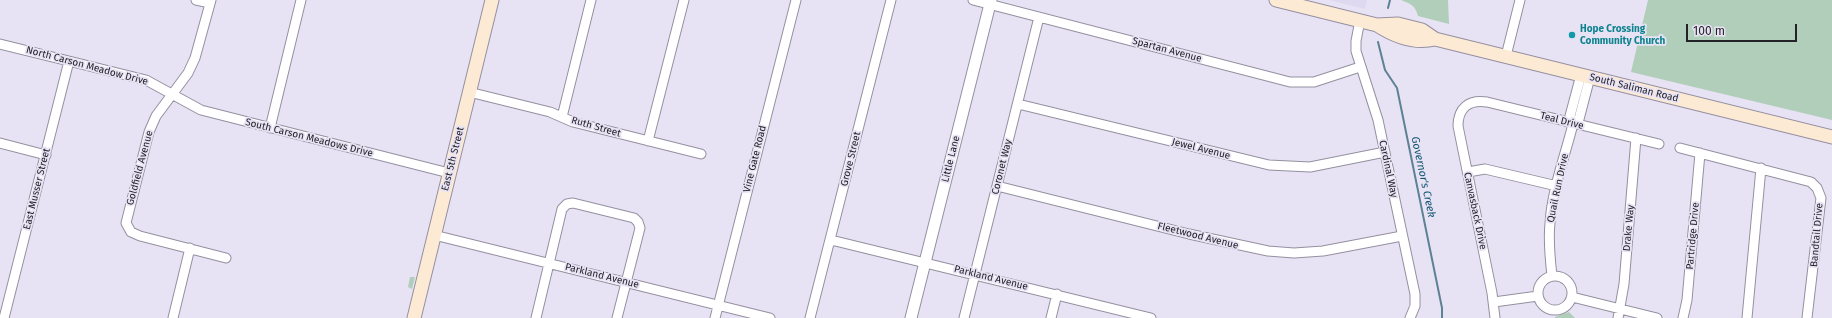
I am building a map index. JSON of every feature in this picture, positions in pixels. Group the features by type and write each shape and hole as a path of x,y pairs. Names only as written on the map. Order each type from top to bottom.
{"main road":[{"name":"East 5th Street","path":"414,318 492,0"},
{"name":"South Saliman Road","path":"1276,0 1377,25 1398,24 1422,30 1435,39 1832,137"}],"street":[{"path":"196,0 210,2"},
{"path":"270,128 302,0"},
{"path":"562,117 591,0"},
{"path":"648,141 684,0"},
{"name":"Vine Gate Road","path":"715,318 796,0"},
{"name":"Grove Street","path":"810,318 891,0"},
{"name":"Spartan Avenue","path":"973,0 991,2 1040,17 1290,82 1314,82 1360,67"},
{"path":"1506,56 1520,0"},
{"name":"Goldfield Avenue","path":"190,248 140,236 129,229 126,225 149,132 156,116 188,73 196,58 210,2"},
{"name":"Little Lane","path":"911,318 991,2"},
{"name":"Coronet Way","path":"964,318 1040,17"},
{"name":"Cardinal Way","path":"1360,20 1356,43 1360,67 1375,109 1415,294 1415,306 1410,318"},
{"name":"North Carson Meadow Drive","path":"0,44 146,80 171,95"},
{"name":"East Musser Street","path":"4,318 69,61"},
{"name":"Quail Run Drive","path":"1552,276 1549,252 1550,222 1557,186 1573,124 1570,116 1574,101 1586,76"},
{"name":"Quail Run Drive","path":"1573,124 1579,119 1584,104 1586,76"},
{"name":"Ruth Street","path":"469,92 550,112 573,122 700,154"},
{"name":"South Carson Meadows Drive","path":"171,95 200,110 450,173"},
{"name":"Teal Drive","path":"1466,106 1474,101 1487,102 1659,144"},
{"path":"1574,101 1584,104"},
{"name":"Jewel Avenue","path":"1018,104 1269,165 1310,167 1385,152"},
{"name":"Canvasback Drive","path":"1466,106 1459,116 1458,126 1494,302 1495,318"},
{"name":"Drake Way","path":"1619,314 1624,284 1636,138"},
{"path":"0,143 46,154"},
{"path":"1680,148 1761,168 1747,318"},
{"name":"Partridge Drive","path":"1684,318 1687,300 1700,154"},
{"name":"Bandtail Drive","path":"1761,168 1811,182 1817,188 1821,198 1808,318"},
{"path":"1468,172 1485,169 1557,186"},
{"name":"Fleetwood Avenue","path":"997,186 1189,234 1268,251 1294,253 1323,251 1402,236"},
{"path":"536,318 562,209 566,204 573,203 634,218 638,222 640,228 617,318"},
{"name":"Parkland Avenue","path":"434,235 770,318"},
{"name":"Parkland Avenue","path":"831,240 1151,318"},
{"path":"173,318 190,248 226,258"},
{"path":"1552,276 1558,276 1568,281 1573,291 1572,297 1566,307 1554,310 1544,306 1538,296 1540,285 1543,281 1552,276"},
{"path":"1051,318 1057,294"},
{"path":"1494,302 1538,296"},
{"path":"1572,297 1619,314 1657,318"}],"shaded area":[{"path":"1329,0 1367,0 1365,9"}],"green space":[{"path":"1401,0 1448,0 1449,24 1418,16 1412,5"},
{"path":"1648,0 1832,0 1832,120 1631,72"},
{"path":"410,277 415,277 412,289 408,287"},
{"path":"1569,312 1575,318 1555,318 1555,317"}],"waterway":[{"name":"Governor's Creek","path":"1388,8 1390,0"},
{"name":"Governor's Creek","path":"1378,42 1385,70 1397,88 1442,308 1442,318"}],"place":[{"name":"Hope Crossing Community Church","path":"1572,35"}]}
